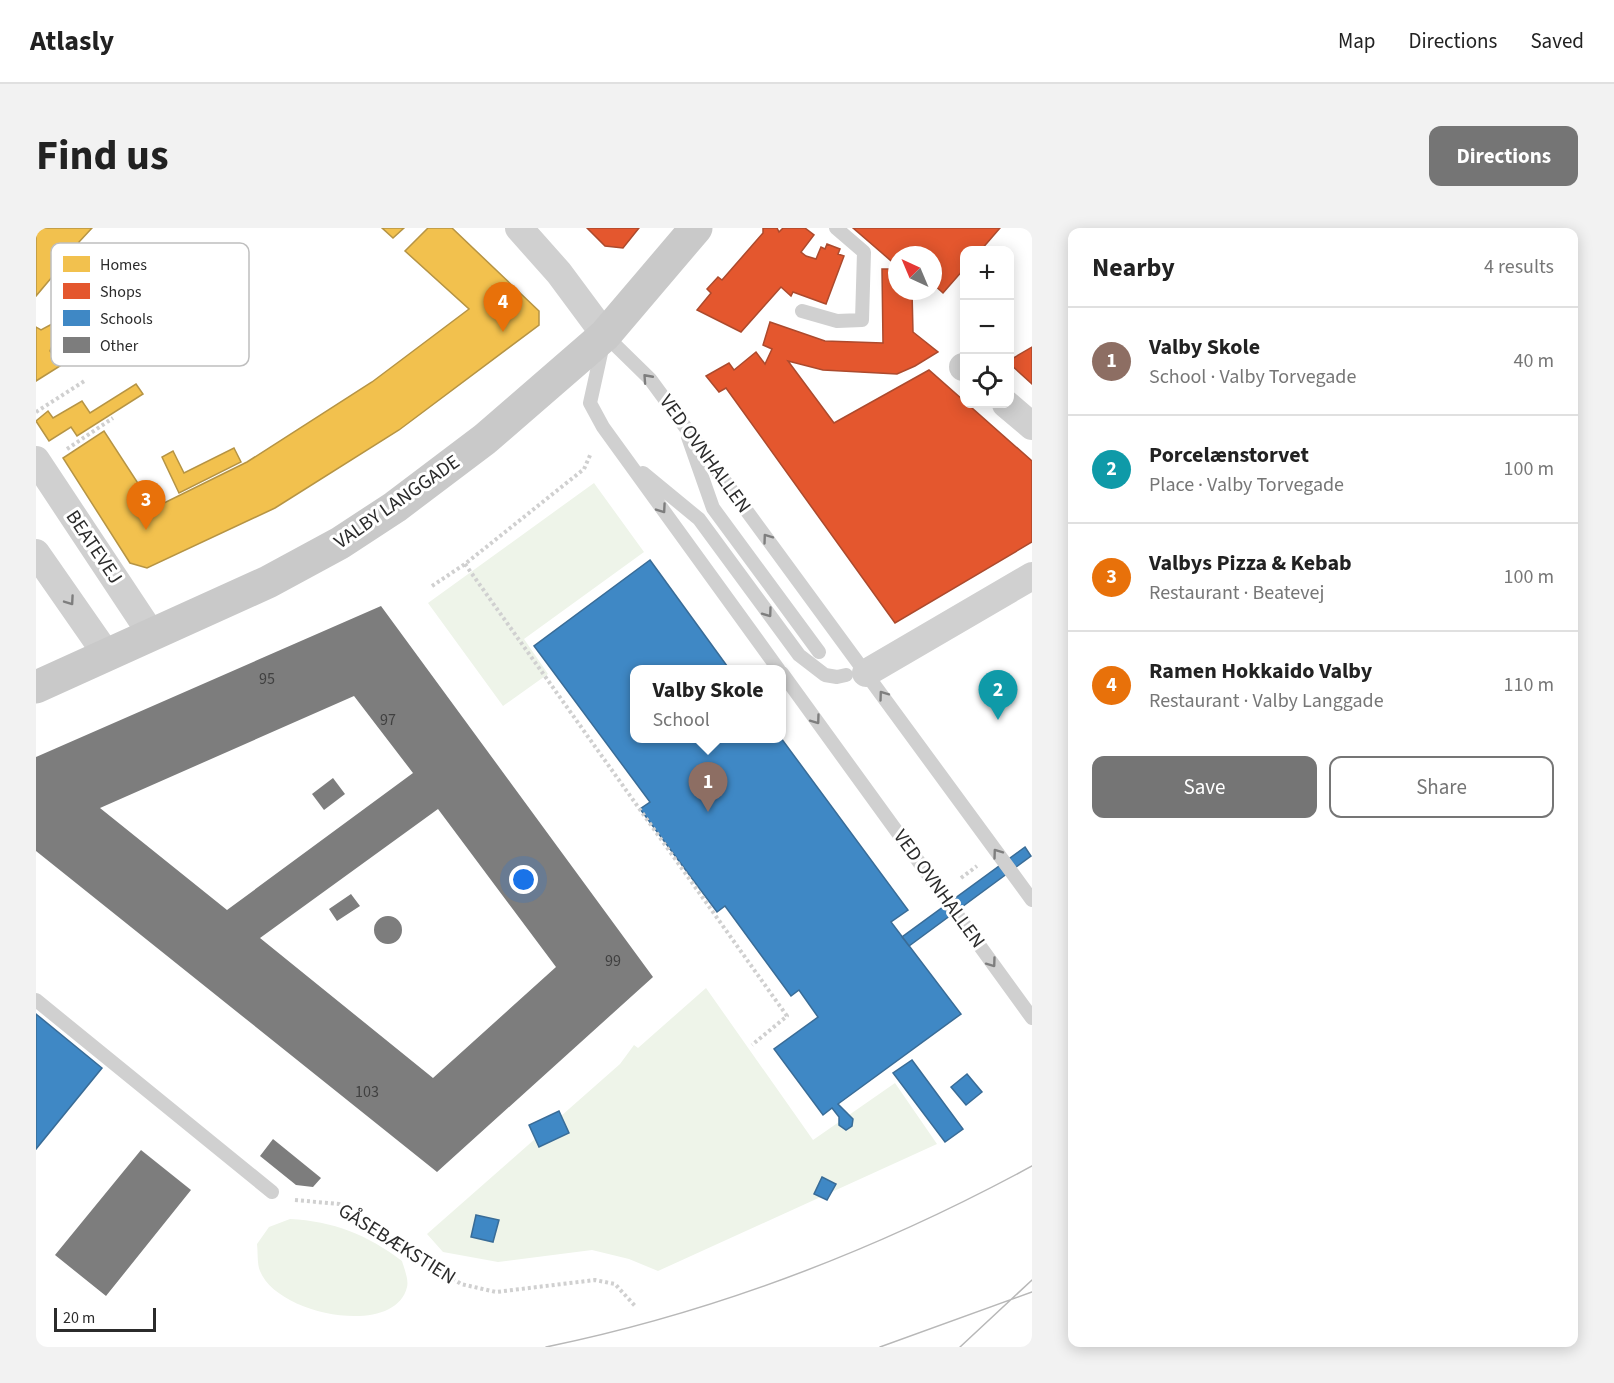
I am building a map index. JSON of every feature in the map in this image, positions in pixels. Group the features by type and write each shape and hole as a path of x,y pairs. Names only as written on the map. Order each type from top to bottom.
{"street":[{"path":"519,228 560,273 605,335"},
{"name":"VALBY LANGGADE","path":"36,687 268,582 340,543 395,507 485,439 605,335 696,228"},
{"path":"1011,408 1032,426"},
{"name":"BEATEVEJ","path":"38,463 152,635"},
{"path":"36,553 107,655"},
{"path":"856,674 1032,576"}],"lane":[{"path":"802,311 837,321 862,320 864,252 837,228"},
{"name":"VED OVNHALLEN","path":"605,335 650,379 856,674 1032,900"},
{"path":"605,335 590,403 603,427 776,665"},
{"path":"683,424 713,508 819,652"},
{"path":"630,462 699,519 799,655 825,675 837,677 856,674"},
{"name":"VED OVNHALLEN","path":"786,679 1032,1018"},
{"path":"36,1000 272,1192"}],"path":[{"path":"36,412 86,380"},
{"path":"38,463 114,418"},
{"path":"432,586 465,564 584,469 603,427"},
{"path":"465,564 787,1016 752,1045"},
{"path":"941,893 996,852"},
{"name":"GÅSEBÆKSTIEN","path":"272,1192 285,1199 339,1204 461,1284 496,1293 595,1280 615,1284 636,1307"}],"shaded area":[{"path":"594,483 644,552 524,639 548,674 503,706 428,603"},
{"path":"706,988 813,1140 895,1083 937,1144 658,1271 629,1259 592,1250 498,1262 443,1252 427,1234 620,1064 634,1045 638,1048"},
{"path":"290,1219 321,1223 349,1231 376,1244 402,1261 407,1287 398,1303 381,1312 360,1316 335,1315 311,1309 288,1299 271,1286 259,1268 257,1244 269,1227"}],"building: Homes":[{"path":"36,228 92,228 79,243 51,243 51,278 36,296"},
{"path":"382,228 404,228 393,238"},
{"path":"428,228 452,228 539,311 539,325 399,430 275,508 147,568 130,563 63,458 104,431 154,508 247,462 372,382 469,309 405,251"},
{"path":"51,325 51,366 60,366 36,381 36,327 41,330"},
{"path":"136,384 143,394 77,436 71,427 49,441 36,421 48,411 53,418 82,401 90,413"},
{"path":"234,448 241,462 179,493 162,457 173,451 184,473"}],"building: Shops":[{"path":"587,228 639,228 623,248 605,246"},
{"path":"763,228 777,228 779,232 783,228 805,228 814,235 801,252 806,256 816,259 821,247 825,249 827,244 840,249 838,254 844,256 826,304 793,292 791,296 781,287 741,332 697,310 711,293 707,289 718,277 722,280 763,233"},
{"path":"853,228 1000,228 984,246 960,246 960,274 943,293 942,246 888,246 888,258"},
{"path":"882,269 888,269 888,300 912,300 913,332 938,352 897,374 823,370 788,361 834,423 929,370 960,397 960,408 972,408 1032,461 1032,542 895,623 726,388 719,392 706,376 729,363 734,370 756,352 765,364 772,349 763,345 770,322 825,341 883,343"},
{"path":"1032,347 1032,384 1014,368 1014,358"}],"building: Schools":[{"path":"650,560 726,665 630,665 630,743 785,743 908,910 891,922 961,1014 838,1104 853,1119 852,1126 846,1130 839,1125 839,1117 832,1108 823,1115 774,1049 818,1017 799,990 791,996 725,906 717,912 640,809 650,802 534,646"},
{"path":"1025,847 1031,856 909,946 902,937"},
{"path":"36,1014 102,1068 36,1149"},
{"path":"912,1060 963,1129 945,1142 893,1073"},
{"path":"967,1074 982,1092 966,1105 951,1087"},
{"path":"559,1111 569,1133 539,1147 529,1125"},
{"path":"822,1177 836,1184 827,1200 814,1194"},
{"path":"476,1215 499,1220 493,1242 471,1237"}],"building: Other":[{"path":"381,606 653,977 437,1172 36,851 36,757","holes":["354,696 413,773 227,910 100,808","438,809 556,967 433,1078 260,938"]},
{"path":"333,778 345,794 324,810 312,794"},
{"path":"351,894 360,906 337,921 329,909"},
{"path":"388,916 398,920 402,930 398,940 388,944 378,940 374,930 378,920"},
{"path":"273,1139 321,1178 313,1187 296,1185 260,1156"},
{"path":"141,1150 191,1190 106,1296 55,1255"}],"tram line":[{"path":"546,1347 672,1316 795,1274 856,1251 1032,1166"},
{"path":"960,1347 1032,1280"},
{"path":"880,1347 1032,1292"}],"place":[{"name":"Ramen Hokkaido Valby","path":"503,332"},
{"name":"Valbys Pizza & Kebab","path":"146,530"},
{"name":"Porcelænstorvet","path":"998,720"},
{"name":"Valby Skole","path":"708,812"}]}
